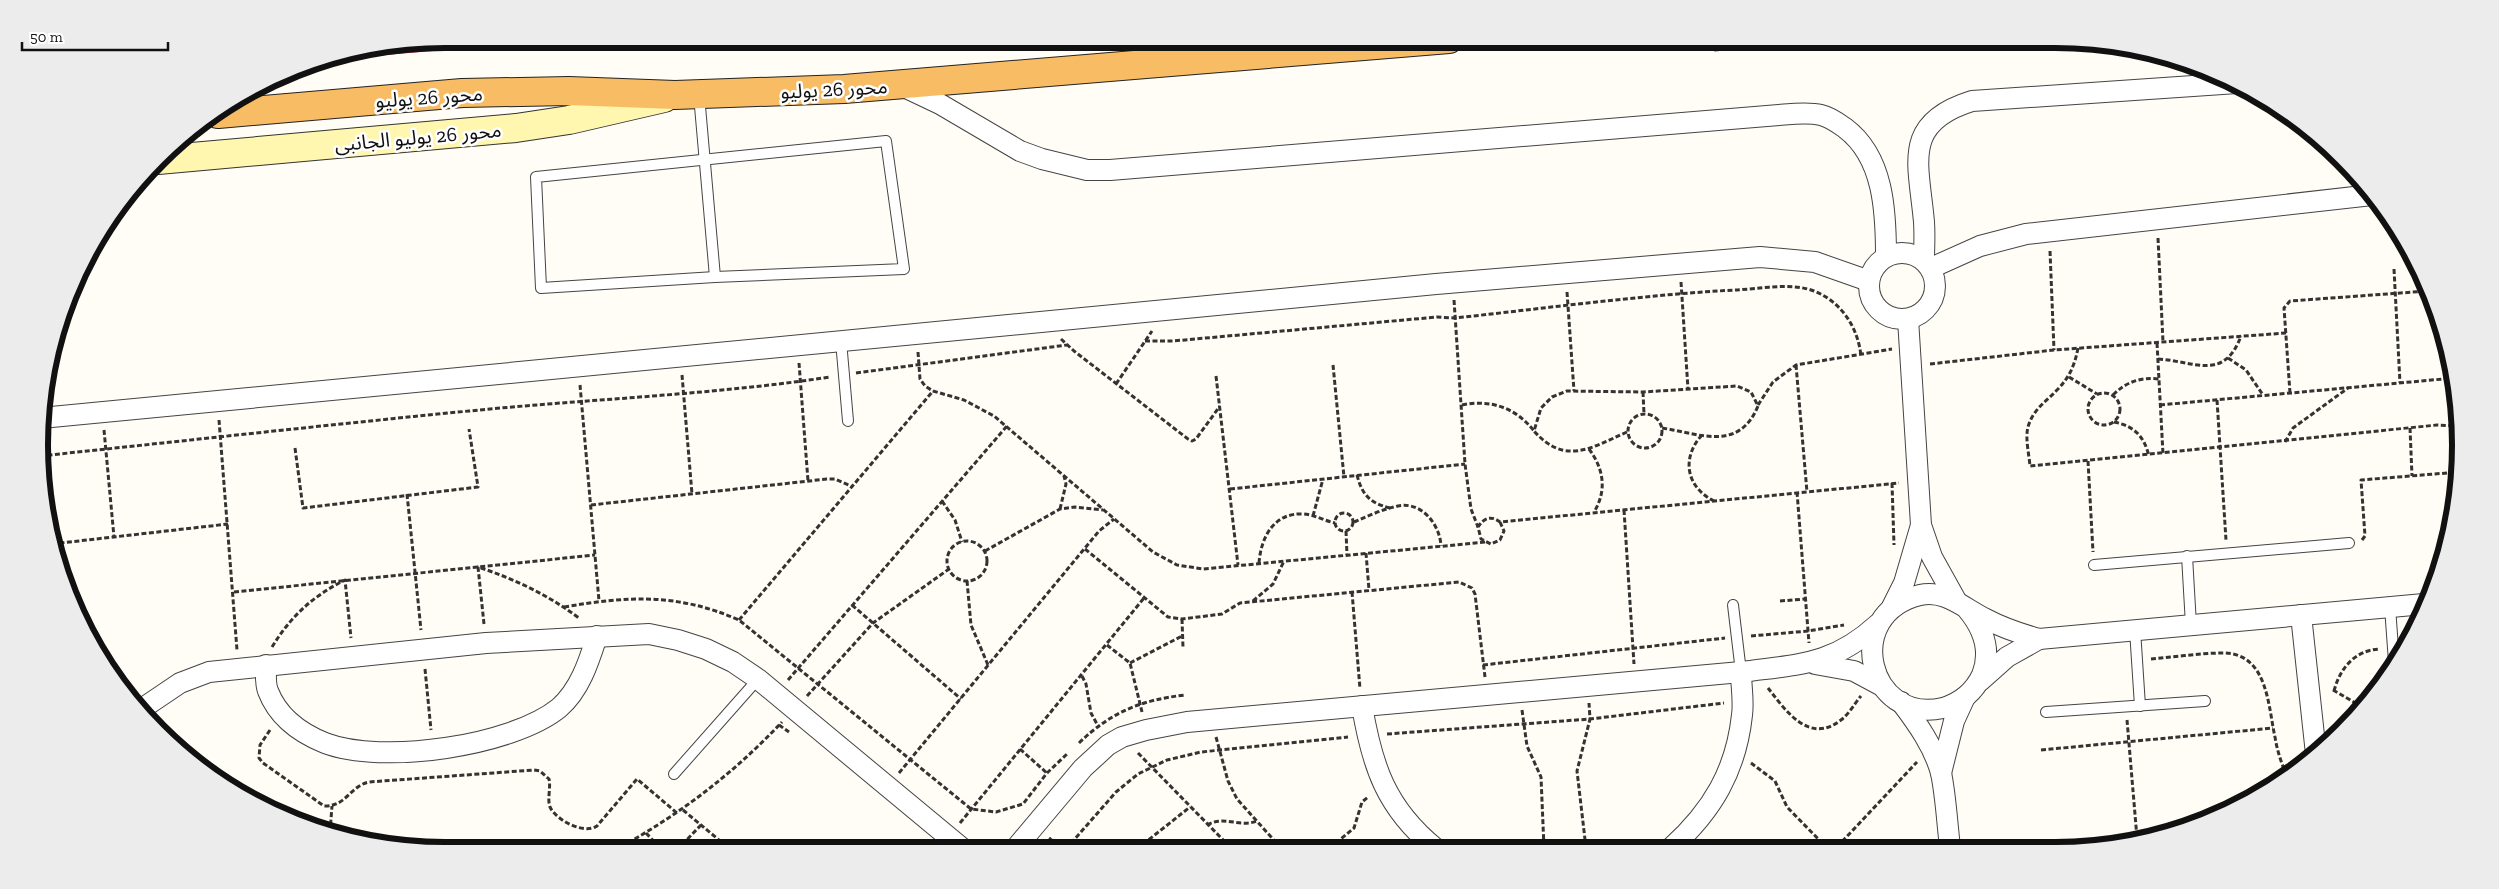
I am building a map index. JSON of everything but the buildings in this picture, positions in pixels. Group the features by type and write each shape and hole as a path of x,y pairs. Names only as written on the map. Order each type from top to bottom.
{"highway":[{"name":"محور 26 يوليو","path":"225,113 462,93 569,91 687,95 900,85 1342,48"}],"main road":[{"name":"محور 26 يوليو الجانبى","path":"169,159 516,128 570,120 687,95"}],"street":[{"path":"2219,83 1972,101 1943,113 1931,122 1919,147 1918,164 1928,264 1935,277 1934,296 1924,311 1908,319 1897,319 1879,310 1869,291 1869,281 1874,266 1886,256 1906,252 1928,264 2003,239 2157,219 2363,196"},
{"path":"900,85 940,104 1020,150 1042,160 1087,170 1110,170 1779,115 1821,115 1836,121 1850,132 1863,146 1871,160 1879,180 1886,224 1886,256"},
{"path":"48,417 1452,282 1760,257 1796,259 1823,264 1869,281"},
{"path":"1908,319 1917,482 1922,525 1932,557 1962,605 1978,621 1984,636 1987,651 1985,667 1978,682"},
{"path":"1020,842 1065,789 1115,741 1146,730 1212,720 1747,671 1811,663 1836,655 1858,642 1878,624 1892,607 1904,583 1922,525"},
{"path":"1892,607 1907,598 1923,594 1941,596 2002,627 2039,639 2417,605"},
{"path":"2301,615 2315,744"},
{"path":"1878,624 1872,639 1871,655 1878,683"},
{"path":"146,706 180,683 209,672 486,643 649,634 678,640 706,649 733,662 758,678 954,842"},
{"path":"266,665 267,690 280,714 302,731 326,743 355,749 394,752 434,750 511,733 537,723 560,707 578,685 598,636"},
{"path":"1940,773 1951,730 1965,697 1978,682 2007,657 2039,639"},
{"path":"1811,663 1854,671 1878,683 1901,702 1918,724 1931,748 1940,773 1949,842"},
{"path":"1678,842 1696,825 1720,792 1735,754 1743,713 1747,671"},
{"path":"1901,702 1917,709 1934,710 1950,706 1965,697"},
{"path":"1362,706 1368,746 1383,784 1405,819 1429,842"}],"lane":[{"path":"687,95 704,160 715,277"},
{"path":"886,141 904,269 715,277 541,288 536,177 704,160 886,141"},
{"path":"841,341 848,422"},
{"path":"2094,565 2349,542"},
{"path":"2186,556 2191,625"},
{"path":"1733,605 1747,671"},
{"path":"2390,607 2393,651"},
{"path":"2135,630 2140,706"},
{"path":"674,774 758,678"},
{"path":"2046,712 2205,701"}],"path":[{"path":"1703,48 1715,50 1736,48"},
{"path":"2157,219 2163,342"},
{"path":"2049,232 2054,350"},
{"path":"1680,264 1688,388"},
{"path":"2394,269 2400,383"},
{"path":"1565,273 1574,391"},
{"path":"1452,282 1465,464 1471,509 1478,527 1478,534 1486,542"},
{"path":"1145,341 1173,341 1455,318 1681,293 1792,287 1826,297 1846,316 1857,336 1861,356"},
{"path":"2290,393 2284,308 2286,303 2290,300 2420,292"},
{"path":"1116,384 1166,310"},
{"path":"1051,321 1067,344 1116,384 1192,441 1220,406"},
{"path":"1910,366 2054,350 2286,333"},
{"path":"916,334 920,379 933,391 964,400 1007,426 1153,552 1177,565 1203,569 1486,542 1491,544 1500,540 1504,531 1500,522"},
{"path":"2158,359 2206,367 2228,358 2237,348 2241,336"},
{"path":"2157,343 2163,454"},
{"path":"48,455 221,436 800,382 1067,344"},
{"path":"798,345 808,481"},
{"path":"1462,405 1485,403 1508,408 1518,414 1543,441 1555,448 1568,452 1589,449 1627,432 1632,420 1644,414 1653,416 1662,428 1714,437 1736,433 1746,426 1773,382 1796,365 1861,356 1908,346"},
{"path":"2078,348 2075,363 2069,377 2057,391 2038,407 2032,418 2028,429 2030,466 2149,456 2437,425 2451,426"},
{"path":"681,357 692,494"},
{"path":"2228,358 2246,370 2263,396"},
{"path":"1333,365 1344,477"},
{"path":"1796,365 1807,492"},
{"path":"578,366 599,601"},
{"path":"1216,376 1238,565"},
{"path":"2069,377 2097,394 2108,393 2113,395 2118,401 2120,409 2118,416 2113,422"},
{"path":"2160,405 2446,378"},
{"path":"2113,395 2120,388 2138,379 2159,379"},
{"path":"1534,431 1537,415 1546,402 1559,393 1574,391 1643,392 1736,386 1744,388 1756,398 1758,406"},
{"path":"2285,442 2293,428 2348,388"},
{"path":"739,620 933,391"},
{"path":"1643,392 1644,414"},
{"path":"2097,394 2089,404 2090,417 2101,424 2113,422 2124,424 2141,436 2149,456"},
{"path":"2217,400 2227,553"},
{"path":"218,401 234,592 238,668"},
{"path":"102,412 114,537"},
{"path":"776,694 1007,426"},
{"path":"1627,432 1634,444 1647,448 1658,442 1662,428"},
{"path":"2410,428 2412,476"},
{"path":"295,448 304,508 478,487 469,429"},
{"path":"1702,435 1694,443 1689,454 1688,466 1695,488 1704,496 1714,501"},
{"path":"1589,449 1600,466 1602,476 1602,495 1594,512"},
{"path":"2088,461 2094,565"},
{"path":"1230,489 1465,464"},
{"path":"2349,542 2362,540 2365,536 2361,480 2451,473"},
{"path":"1060,509 1066,484 1064,474"},
{"path":"1357,475 1366,497 1373,503 1391,508"},
{"path":"591,505 835,479 851,486"},
{"path":"1313,516 1323,479"},
{"path":"1478,527 1485,519 1490,518 1500,522 1797,492 1917,482"},
{"path":"1797,492 1811,663"},
{"path":"942,501 955,520 962,542"},
{"path":"1354,522 1352,517 1344,512 1339,514 1335,523 1338,530 1346,531 1350,530 1354,522 1391,508 1408,506 1425,513 1437,528 1441,546"},
{"path":"984,551 1060,509 1075,507 1104,510"},
{"path":"1624,510 1636,682"},
{"path":"1259,563 1262,543 1272,526 1287,516 1313,516 1335,523"},
{"path":"887,787 1099,532 1114,519"},
{"path":"60,543 228,524"},
{"path":"1346,531 1347,555"},
{"path":"962,542 975,543 984,551 986,567 982,574 975,579 967,581 956,577 949,569 949,552 955,545 962,542"},
{"path":"1085,550 1168,617 1182,619 1222,614 1240,603 1252,601 1458,582 1472,588 1475,594 1487,695"},
{"path":"1366,553 1369,590"},
{"path":"234,592 595,555"},
{"path":"1252,601 1273,584 1284,561"},
{"path":"478,567 522,584 564,607 598,636"},
{"path":"478,567 486,643"},
{"path":"630,842 682,810 741,762 794,709 873,623 949,569"},
{"path":"345,580 353,656"},
{"path":"266,665 272,646 295,614 310,600 345,580"},
{"path":"967,581 971,625 988,665"},
{"path":"1352,592 1362,706"},
{"path":"564,607 623,598 671,600 710,608 739,620 816,685 971,809 996,812 1024,804 1047,773 1068,752"},
{"path":"955,842 971,809 1082,676 1144,598"},
{"path":"1780,601 1806,599"},
{"path":"852,605 960,699"},
{"path":"1182,619 1183,648"},
{"path":"1130,663 1182,636"},
{"path":"1107,645 1130,663 1146,730"},
{"path":"2334,691 2337,679 2352,660 2362,653 2386,649"},
{"path":"2137,660 2225,653 2244,659 2252,665 2263,680 2273,728 2284,768"},
{"path":"1747,671 1796,721 1810,728 1827,728 1841,720 1878,683"},
{"path":"2306,675 2356,702"},
{"path":"1082,676 1089,693 1091,714 1097,725 1190,807 1225,842"},
{"path":"1585,842 1577,771 1590,719 1588,686"},
{"path":"1520,692 1527,746 1541,777 1544,842"},
{"path":"1076,745 1097,725 1140,704 1185,695"},
{"path":"2126,706 2138,833"},
{"path":"280,714 260,745 259,758 263,763 324,806 332,806 345,800 355,788 370,782 534,770 540,771 549,779 549,802 553,811 581,830 592,829 597,826 637,779 677,813"},
{"path":"1212,720 1228,781 1237,799 1276,842"},
{"path":"2041,750 2273,728"},
{"path":"1842,842 1931,748"},
{"path":"1020,749 1065,789"},
{"path":"1768,774 1775,781 1787,807 1821,842"},
{"path":"1337,842 1354,828 1362,802 1383,784"},
{"path":"331,824 332,806"},
{"path":"1146,842 1190,807"},
{"path":"682,810 721,842"},
{"path":"1207,825 1216,820 1240,824 1257,821"},
{"path":"685,842 701,825"},
{"path":"646,833 654,842"}],"railway":[{"path":"374,54 444,48"}]}
